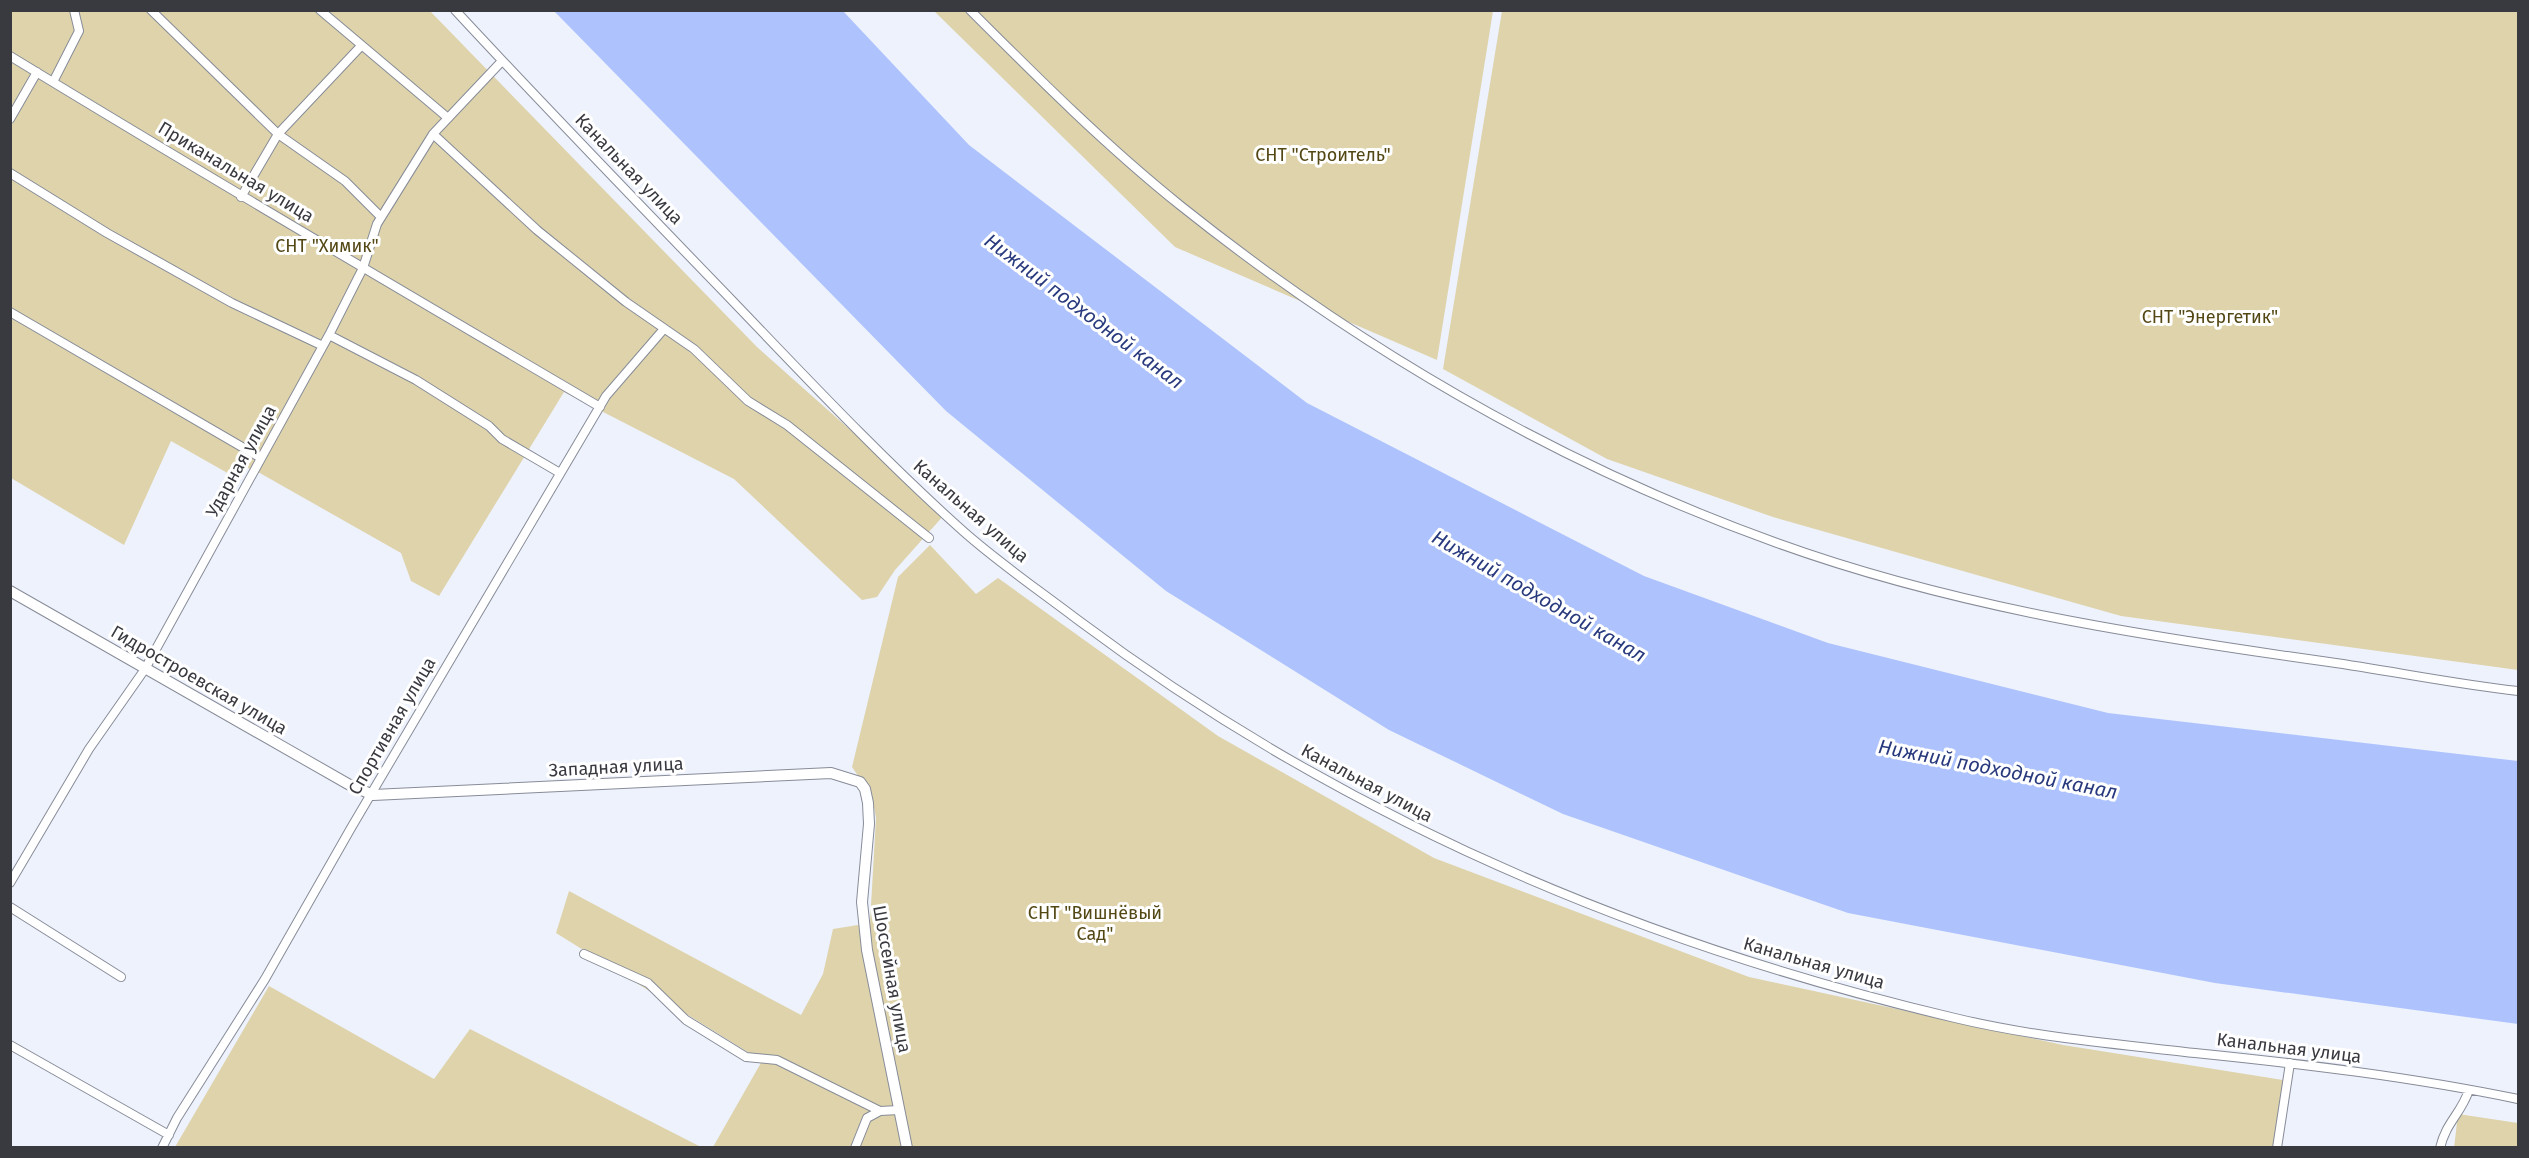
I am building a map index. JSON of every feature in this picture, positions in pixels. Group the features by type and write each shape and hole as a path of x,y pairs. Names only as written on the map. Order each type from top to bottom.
{"street":[{"path":"53,82 79,32 74,10"},
{"path":"151,10 278,134 345,181 381,217"},
{"path":"320,10 448,118"},
{"name":"Канальная улица","path":"455,10 834,406 963,530 1146,671 1320,779 1389,816 1509,872 1650,927 1764,967 1887,1001 2000,1028 2070,1039 2290,1063 2469,1090 2518,1100"},
{"path":"970,10 1080,117 1146,176 1218,235 1354,333 1458,397 1523,433 1649,493 1777,543 1859,570 1966,599 2222,648 2333,662 2518,691"},
{"path":"241,197 278,134 361,46"},
{"name":"Приканальная улица","path":"10,56 166,149 241,197 600,406"},
{"name":"Ударная улица","path":"10,883 89,749 145,669 329,335 363,268 381,217 433,134 502,61"},
{"path":"10,119 37,72"},
{"path":"433,134 537,230 663,330 694,350 748,401 787,425 929,538"},
{"path":"10,173 107,233 232,303 323,346"},
{"path":"10,312 261,458"},
{"name":"Спортивная улица","path":"162,1148 265,979 600,406 663,330"},
{"path":"329,335 416,380 489,426 502,439 560,473"},
{"name":"Гидростроевская улица","path":"10,591 348,784 373,795"},
{"name":"Западная улица","path":"373,795 831,773 860,782"},
{"name":"Шоссейная улица","path":"860,782 865,789 869,811 862,902 867,950 907,1148"},
{"path":"10,907 121,977"},
{"path":"584,954 648,983 686,1020 746,1057 777,1060 880,1111"},
{"path":"10,1045 169,1135"},
{"path":"2277,1148 2290,1063"},
{"path":"2440,1148 2445,1129 2462,1108 2469,1090"},
{"path":"855,1148 867,1118 880,1111 899,1110"}],"green space":[{"name":"СНТ \"Химик\"","path":"429,10 757,347 945,514 895,570 877,597 862,600 734,479 564,392 439,596 411,581 401,553 258,472 245,467 238,479 171,441 124,545 11,478 11,11"},
{"name":"СНТ \"Строитель\"","path":"934,11 1493,11 1437,360 1175,247"},
{"name":"СНТ \"Энергетик\"","path":"1502,11 2518,11 2518,670 2121,616 1773,517 1607,459 1443,369"},
{"name":"СНТ \"Вишнёвый Сад\"","path":"930,545 976,594 998,578 1218,736 1434,858 1749,977 2063,1045 2283,1080 2274,1148 713,1147 762,1061 556,933 569,891 801,1015 823,974 833,929 870,923 876,818 872,796 852,767 898,577"},
{"path":"269,986 434,1079 470,1029 701,1147 175,1147"},
{"path":"2458,1114 2518,1123 2518,1147 2454,1148"}],"water":[{"name":"Нижний подходной канал","path":"554,11 843,11 969,145 1307,403 1644,576 1828,643 2108,713 2518,761 2518,1024 2215,983 1848,913 1563,814 1389,730 1166,591 946,411"}]}
